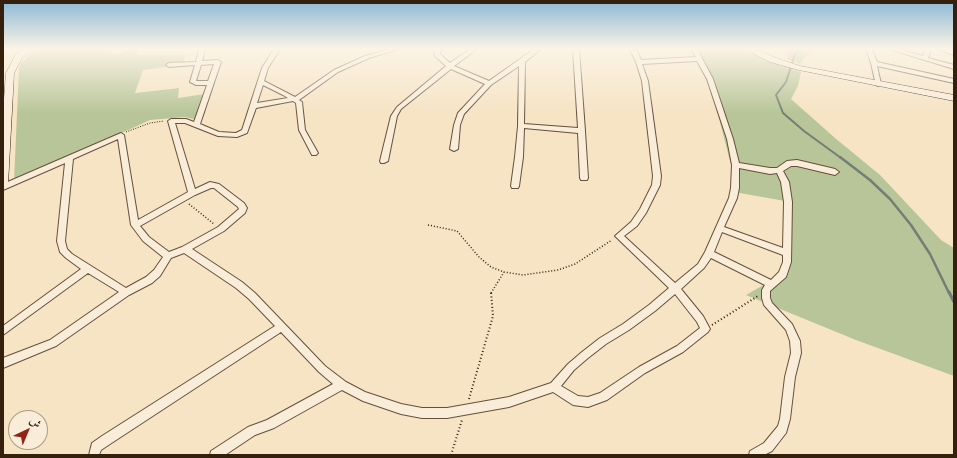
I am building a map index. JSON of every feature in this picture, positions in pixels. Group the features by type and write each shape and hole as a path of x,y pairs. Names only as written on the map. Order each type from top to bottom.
{"street":[{"path":"3,184 11,70"},
{"path":"197,70 194,83 211,83"},
{"path":"197,124 215,70"},
{"path":"192,192 171,121 186,121 197,124 218,134 237,135 242,133 245,131 265,70"},
{"path":"254,106 296,100 337,70"},
{"path":"384,161 394,116 399,108 445,70"},
{"path":"459,70 489,84"},
{"path":"454,149 461,113 489,84 509,70"},
{"path":"515,186 521,126 522,70"},
{"path":"578,70 584,178"},
{"path":"554,387 577,401 588,402 603,397 642,370 680,349 705,329 700,319 675,288 619,236 634,224 651,196 656,181 656,164 648,98 642,70"},
{"path":"185,249 239,285 252,296 322,369 342,385 363,396 401,409 422,413 447,413 509,402 554,387 571,367 585,355 652,308 690,277 701,266 709,253 733,198 736,165 719,103 705,70"},
{"path":"811,70 954,98"},
{"path":"875,70 878,84"},
{"path":"907,70 954,81"},
{"path":"260,82 296,100 300,106 302,130 314,153"},
{"path":"521,126 582,131"},
{"path":"3,187 121,136 135,225 146,239 168,256"},
{"path":"69,159 61,241 63,250 88,269 126,292"},
{"path":"736,165 770,171 779,170 793,163 835,172"},
{"path":"754,455 768,447 782,429 785,419 790,377 796,353 795,341 789,327 768,305 766,298 769,287 783,274 786,268 788,202 785,182 779,170"},
{"path":"3,363 53,343 126,292 149,280 157,273 168,256 185,249 221,229 242,211 243,208 213,185 192,192 135,225"},
{"path":"719,228 787,253"},
{"path":"709,253 769,287"},
{"path":"3,331 88,269"},
{"path":"94,455 94,450 96,447 106,440 282,327"},
{"path":"215,455 252,431 270,424 342,385"}],"path":[{"path":"130,130 155,121 171,121"},
{"path":"182,199 221,229"},
{"path":"428,224 457,231 479,257 491,267 504,272 523,275 558,270 574,264 619,236"},
{"path":"451,455 493,316 491,291 504,272"},
{"path":"705,329 769,287"}],"green space":[{"path":"19,70 143,70 135,93 179,88 178,98 205,94 197,120 185,117 150,120 14,182"},
{"path":"796,70 801,72 798,86 791,99 880,175 941,240 954,248 954,376 856,340 746,295 776,278 788,248 785,201 734,192 732,169 714,99 704,71"}],"waterway":[{"path":"790,70 786,82 776,95 783,113 804,131 841,158"},
{"path":"840,157 870,180 890,199 911,225 930,254 949,293"},
{"path":"949,292 954,302"}]}
